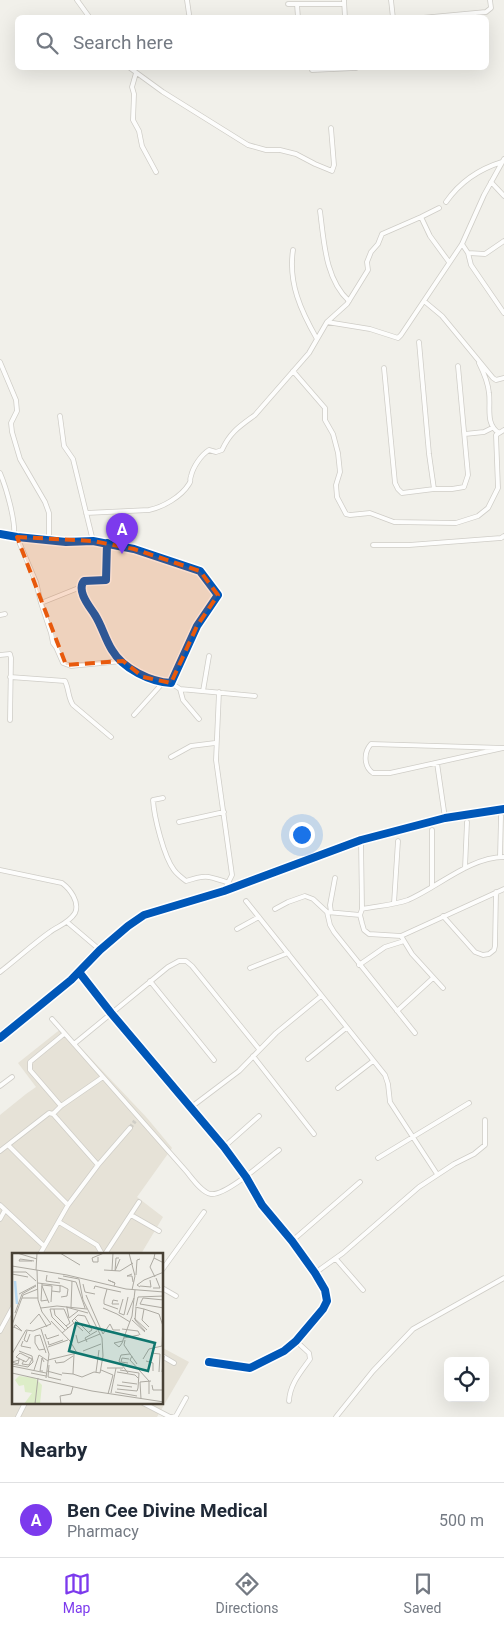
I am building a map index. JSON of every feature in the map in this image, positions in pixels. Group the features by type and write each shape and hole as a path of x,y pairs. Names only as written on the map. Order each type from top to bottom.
{"street":[{"path":"77,0 88,15"},
{"path":"187,0 190,14"},
{"path":"392,0 393,15"},
{"path":"454,15 486,12 490,8 490,0"},
{"path":"288,4 344,2 346,15"},
{"path":"298,4 298,15"},
{"path":"132,70 163,92 218,125 234,137 266,150 280,150 296,154 332,170 334,165 332,128"},
{"path":"136,73 132,87 134,94 133,120 142,146 156,172"},
{"path":"327,322 370,329 398,338 462,244 503,161"},
{"path":"446,202 457,188 482,169 503,161"},
{"path":"491,182 504,196"},
{"path":"86,513 149,510 158,508 173,499 188,486 191,475 205,453 209,450 216,452 222,450 225,441 232,433 246,420 255,415 309,353 327,322 340,312 349,301 368,270 367,262 382,234 439,208"},
{"path":"320,211 328,266 337,287 349,301"},
{"path":"422,217 430,236 449,262"},
{"path":"468,253 485,254 495,249 504,241"},
{"path":"462,244 468,253 471,265 504,313"},
{"path":"293,250 291,265 295,291 317,339"},
{"path":"424,301 442,316 493,378 496,380 504,378"},
{"path":"419,342 434,489"},
{"path":"475,355 487,381 492,428 499,433"},
{"path":"0,362 16,405 17,411 11,423 14,440 22,464 33,480 49,513 49,540"},
{"path":"384,368 395,483 402,493 434,489 452,490 464,487 467,482 465,434 458,366"},
{"path":"293,371 325,408 325,420 333,434 338,453 340,472 336,485 338,497 346,514 370,514 394,522 456,522 478,516 488,508 498,488 496,436 504,430"},
{"path":"60,416 64,446 73,459 93,541"},
{"path":"465,434 484,432 492,428"},
{"path":"0,473 7,490 15,537 36,582 41,603 52,633 52,643 56,647 63,663 71,666 123,661"},
{"path":"0,534 66,542 93,541 107,543 134,549 200,571 218,595 197,626 171,682"},
{"path":"373,545 418,544 501,538 504,536"},
{"path":"107,543 106,580 84,581 81,588 113,652 143,676 162,682 171,682 180,689 254,696"},
{"path":"41,603 81,588"},
{"path":"0,655 10,654 10,720"},
{"path":"203,691 209,656"},
{"path":"10,677 65,681 69,699 73,706 111,737"},
{"path":"134,715 162,682"},
{"path":"180,689 183,700 199,718"},
{"path":"219,692 215,743 216,760 232,870 229,883 224,891"},
{"path":"172,756 191,746 215,743"},
{"path":"371,744 503,748 390,773 377,774 370,770 367,765 366,751 371,744"},
{"path":"437,763 445,818"},
{"path":"162,798 153,800 155,814 170,863 175,871 186,881 207,875 229,883"},
{"path":"0,1038 80,972 100,950 128,926 144,915 224,891 360,840 445,818 504,809"},
{"path":"179,822 224,812"},
{"path":"362,909 408,900 465,868 502,857 501,816"},
{"path":"465,868 468,822"},
{"path":"432,830 432,887"},
{"path":"360,840 362,909 360,915 364,930 368,934 374,936 401,936 504,889"},
{"path":"394,903 398,841"},
{"path":"0,870 62,883 68,887 76,905 75,912 67,922 50,932 0,972"},
{"path":"335,878 329,912 330,925 415,1034"},
{"path":"443,916 475,952 483,955 489,954 494,950 495,946 496,892"},
{"path":"275,909 305,896 313,899 329,912 360,915"},
{"path":"246,901 385,1075 390,1102 438,1174"},
{"path":"237,929 259,917"},
{"path":"67,922 100,950"},
{"path":"401,936 412,954 443,988"},
{"path":"359,964 385,947 404,941"},
{"path":"250,968 288,953"},
{"path":"74,1044 168,967 179,961 186,961 259,1049"},
{"path":"80,972 111,1013 224,1147 246,1177 262,1204 292,1240 325,1290 326,1301 323,1309 296,1341 284,1351 250,1368 209,1362"},
{"path":"397,1011 433,978"},
{"path":"150,981 214,1060"},
{"path":"190,1108 239,1071 276,1033 321,996"},
{"path":"52,1019 137,1119 208,1193 216,1194 246,1177 279,1150"},
{"path":"308,1059 346,1028"},
{"path":"61,1106 30,1070 30,1062 64,1034"},
{"path":"253,1056 314,1134"},
{"path":"338,1088 373,1061"},
{"path":"0,1086 12,1076"},
{"path":"0,1151 49,1113 53,1114 61,1106 103,1077"},
{"path":"378,1158 469,1103"},
{"path":"53,1114 98,1165"},
{"path":"224,1147 260,1116"},
{"path":"315,1273 336,1259 391,1210 438,1174 485,1146 485,1120"},
{"path":"40,1253 60,1222 68,1205 98,1165 130,1128"},
{"path":"8,1145 68,1205"},
{"path":"292,1240 360,1182"},
{"path":"103,1253 139,1202"},
{"path":"0,1204 44,1246"},
{"path":"0,1219 5,1210"},
{"path":"164,1267 204,1212"},
{"path":"130,1215 159,1231"},
{"path":"60,1222 97,1245 101,1253"},
{"path":"336,1259 363,1290"},
{"path":"336,1417 373,1371 413,1329 504,1278"},
{"path":"164,1289 176,1296"},
{"path":"0,1331 12,1309"},
{"path":"289,1402 292,1384 310,1360 309,1353 296,1341"},
{"path":"164,1357 174,1363"},
{"path":"145,1404 171,1417 176,1416 186,1398"},
{"path":"18,1417 24,1404"}],"highlighted area":[{"path":"17,537 93,541 134,549 200,571 218,595 197,626 171,683 143,677 123,661 66,665"}],"shaded area":[{"path":"62,1028 147,1118 172,1148 137,1197 163,1217 142,1253 12,1253 12,1404 164,1404 164,1349 189,1362 157,1417 0,1417 0,1115 36,1087 18,1063"}],"tunnel":[{"path":"130,1128 135,1121"}],"cycle path":[{"path":"0,534 66,542 93,541 134,549 200,571 218,595 197,626 171,683 146,677 123,663 112,650 85,599 82,589 84,581 106,580 107,543"},
{"path":"0,1038 71,980 100,950 128,926 144,915 224,891 361,840 445,818 504,809"},
{"path":"79,972 111,1013 224,1147 246,1177 262,1205 292,1241 325,1290 327,1301 323,1309 296,1341 284,1351 250,1368 209,1362"}],"place":[{"name":"Ben Cee Divine Medical","path":"122,554"}]}
